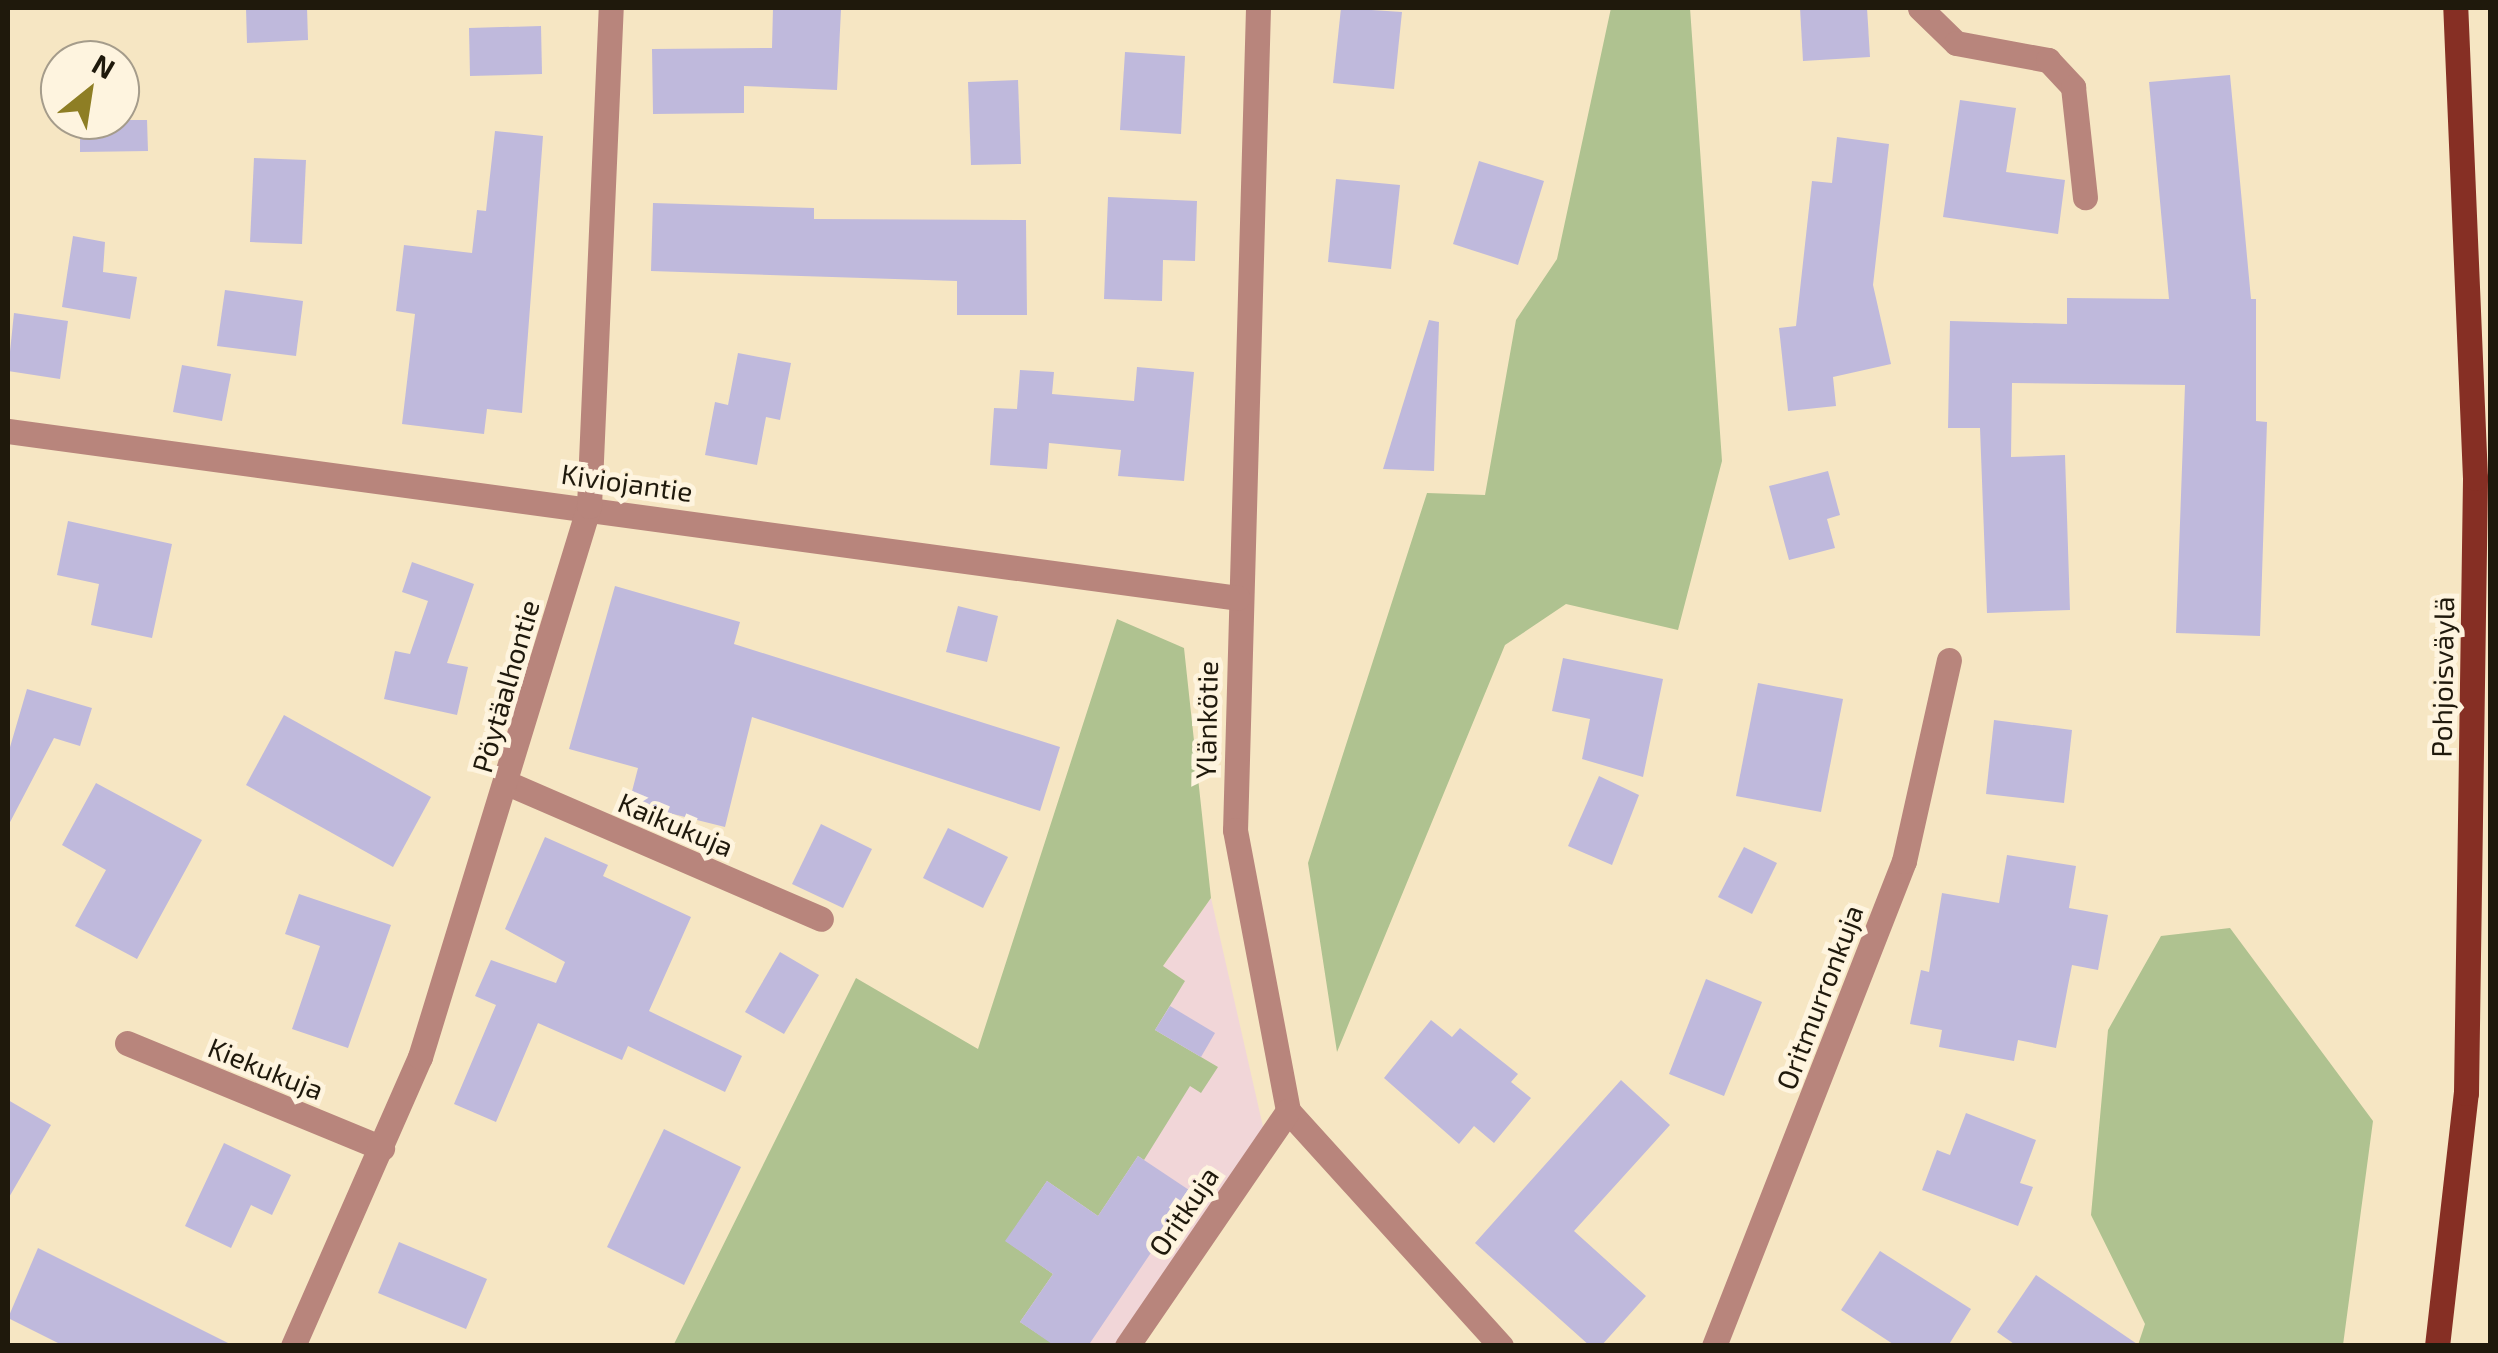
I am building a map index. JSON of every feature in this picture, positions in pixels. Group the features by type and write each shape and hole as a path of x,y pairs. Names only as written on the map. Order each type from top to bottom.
{"main road":[{"name":"Pohjoisväylä","path":"2438,1346 2466,1093 2475,478 2455,8"}],"street":[{"name":"Pöytäalhontie","path":"293,1346 420,1056 508,784 589,506 611,8"},
{"name":"Ylänkötie","path":"1258,8 1238,598 1235,830 1288,1110"},
{"path":"1920,8 1956,43 2048,60 2073,87 2085,198"},
{"name":"Kiviojantie","path":"8,431 589,506 1238,598"},
{"name":"Oritmurronkuja","path":"1714,1346 1904,861 1949,660"},
{"name":"Kaikukuja","path":"508,784 821,919"},
{"name":"Kiekukuja","path":"127,1043 382,1148"},
{"path":"1288,1110 1501,1346"},
{"name":"Oritkuja","path":"1128,1346 1288,1110"}],"shaded area":[{"path":"1211,898 1264,1131 1117,1345 896,1346"}],"green space":[{"path":"1611,8 1690,8 1722,461 1678,630 1566,604 1505,645 1337,1052 1308,863 1427,493 1485,495 1516,320 1557,259"},
{"path":"1117,619 1184,648 1211,898 1163,966 1185,981 1155,1030 1218,1067 1201,1093 1190,1086 1144,1160 1138,1156 1098,1216 1047,1181 1006,1241 1053,1274 1020,1322 1055,1345 673,1346 856,978 978,1049"},
{"path":"2230,928 2373,1121 2343,1345 2138,1345 2145,1324 2091,1215 2108,1030 2161,936"}],"building":[{"path":"246,8 307,8 308,40 247,43"},
{"path":"773,8 841,10 837,90 744,86 744,113 653,114 652,49 772,48"},
{"path":"1341,8 1402,12 1394,89 1333,83"},
{"path":"1800,8 1867,8 1870,57 1803,61"},
{"path":"541,26 542,74 470,76 469,28"},
{"path":"1125,52 1185,56 1181,134 1120,130"},
{"path":"2230,75 2251,299 2256,299 2256,421 2267,422 2260,636 2176,633 2185,385 2012,383 2011,457 2065,455 2070,610 1987,613 1980,428 1948,428 1950,321 2067,324 2067,298 2169,299 2149,82"},
{"path":"1018,80 1021,164 971,165 968,82"},
{"path":"1960,100 2016,108 2006,172 2065,180 2058,234 1943,217"},
{"path":"140,120 147,120 148,151 80,152 80,140 140,140"},
{"path":"495,131 543,136 522,413 487,409 484,434 402,424 415,314 396,311 404,245 472,253 477,210 486,211"},
{"path":"1837,137 1889,144 1873,285 1891,364 1833,377 1836,406 1788,411 1779,328 1796,326 1812,181 1832,183"},
{"path":"254,158 306,160 302,244 250,242"},
{"path":"1479,161 1544,181 1518,265 1453,244"},
{"path":"1336,179 1400,185 1391,269 1328,262"},
{"path":"1108,197 1197,201 1195,261 1163,260 1162,301 1104,299"},
{"path":"653,203 814,208 814,219 1026,220 1027,315 957,315 957,281 651,271"},
{"path":"73,236 105,242 103,272 137,277 130,319 62,307"},
{"path":"225,290 303,301 296,356 217,346"},
{"path":"14,313 68,321 60,379 8,371"},
{"path":"1429,320 1439,322 1434,471 1383,469"},
{"path":"738,353 791,363 780,420 766,417 757,465 705,455 715,402 728,405"},
{"path":"182,365 231,374 222,421 173,412"},
{"path":"1137,367 1194,372 1184,481 1118,476 1121,450 1049,443 1047,469 990,465 994,408 1017,409 1020,370 1054,372 1052,394 1134,401"},
{"path":"1828,471 1840,515 1827,519 1835,548 1789,560 1769,486"},
{"path":"68,521 172,544 152,638 91,625 99,584 57,575"},
{"path":"412,562 474,584 447,663 468,667 457,715 384,699 395,651 410,654 428,601 402,592"},
{"path":"615,586 740,622 734,644 1060,747 1040,811 752,717 725,827 629,803 638,768 569,749"},
{"path":"958,606 998,616 987,662 946,652"},
{"path":"1563,658 1663,679 1643,777 1582,759 1590,719 1552,711"},
{"path":"1758,683 1843,699 1821,812 1736,796"},
{"path":"27,689 92,708 80,746 54,738 8,826 8,754"},
{"path":"284,715 431,797 393,867 246,785"},
{"path":"1994,720 2072,730 2064,803 1986,794"},
{"path":"1599,776 1639,795 1612,865 1568,846"},
{"path":"96,783 202,840 137,959 75,926 106,870 62,845"},
{"path":"821,824 872,849 843,908 792,884"},
{"path":"948,828 1008,857 983,908 923,878"},
{"path":"545,837 608,865 603,876 691,917 649,1011 742,1056 725,1092 628,1046 622,1060 538,1023 496,1122 454,1104 496,1005 475,996 491,960 556,983 565,962 505,929"},
{"path":"1744,847 1777,863 1752,914 1718,897"},
{"path":"2007,855 2076,866 2069,908 2108,915 2098,970 2072,965 2056,1048 2018,1040 2014,1061 1939,1047 1942,1030 1910,1024 1921,970 1929,972 1942,893 1999,903"},
{"path":"299,894 391,925 348,1048 292,1029 320,946 285,934"},
{"path":"780,952 819,975 784,1034 745,1012"},
{"path":"1706,979 1762,1002 1724,1096 1669,1074"},
{"path":"1170,1006 1215,1033 1201,1057 1155,1030"},
{"path":"1431,1020 1452,1037 1460,1028 1518,1074 1511,1082 1531,1098 1494,1143 1474,1126 1459,1144 1384,1078"},
{"path":"1621,1080 1670,1125 1574,1231 1646,1296 1601,1346 1590,1346 1475,1243"},
{"path":"8,1100 51,1125 8,1199"},
{"path":"1966,1113 2036,1140 2020,1183 2033,1187 2018,1226 1922,1190 1937,1150 1950,1155"},
{"path":"664,1129 741,1167 684,1285 607,1247"},
{"path":"224,1143 291,1175 272,1215 251,1205 231,1248 185,1226"},
{"path":"1138,1156 1192,1192 1088,1346 1055,1346 1020,1322 1053,1274 1005,1241 1047,1181 1098,1216"},
{"path":"399,1242 487,1279 466,1329 378,1293"},
{"path":"38,1248 234,1346 64,1346 8,1318"},
{"path":"1880,1251 1971,1309 1948,1346 1896,1346 1841,1310"},
{"path":"2036,1275 2140,1346 2017,1346 1997,1332"}]}
